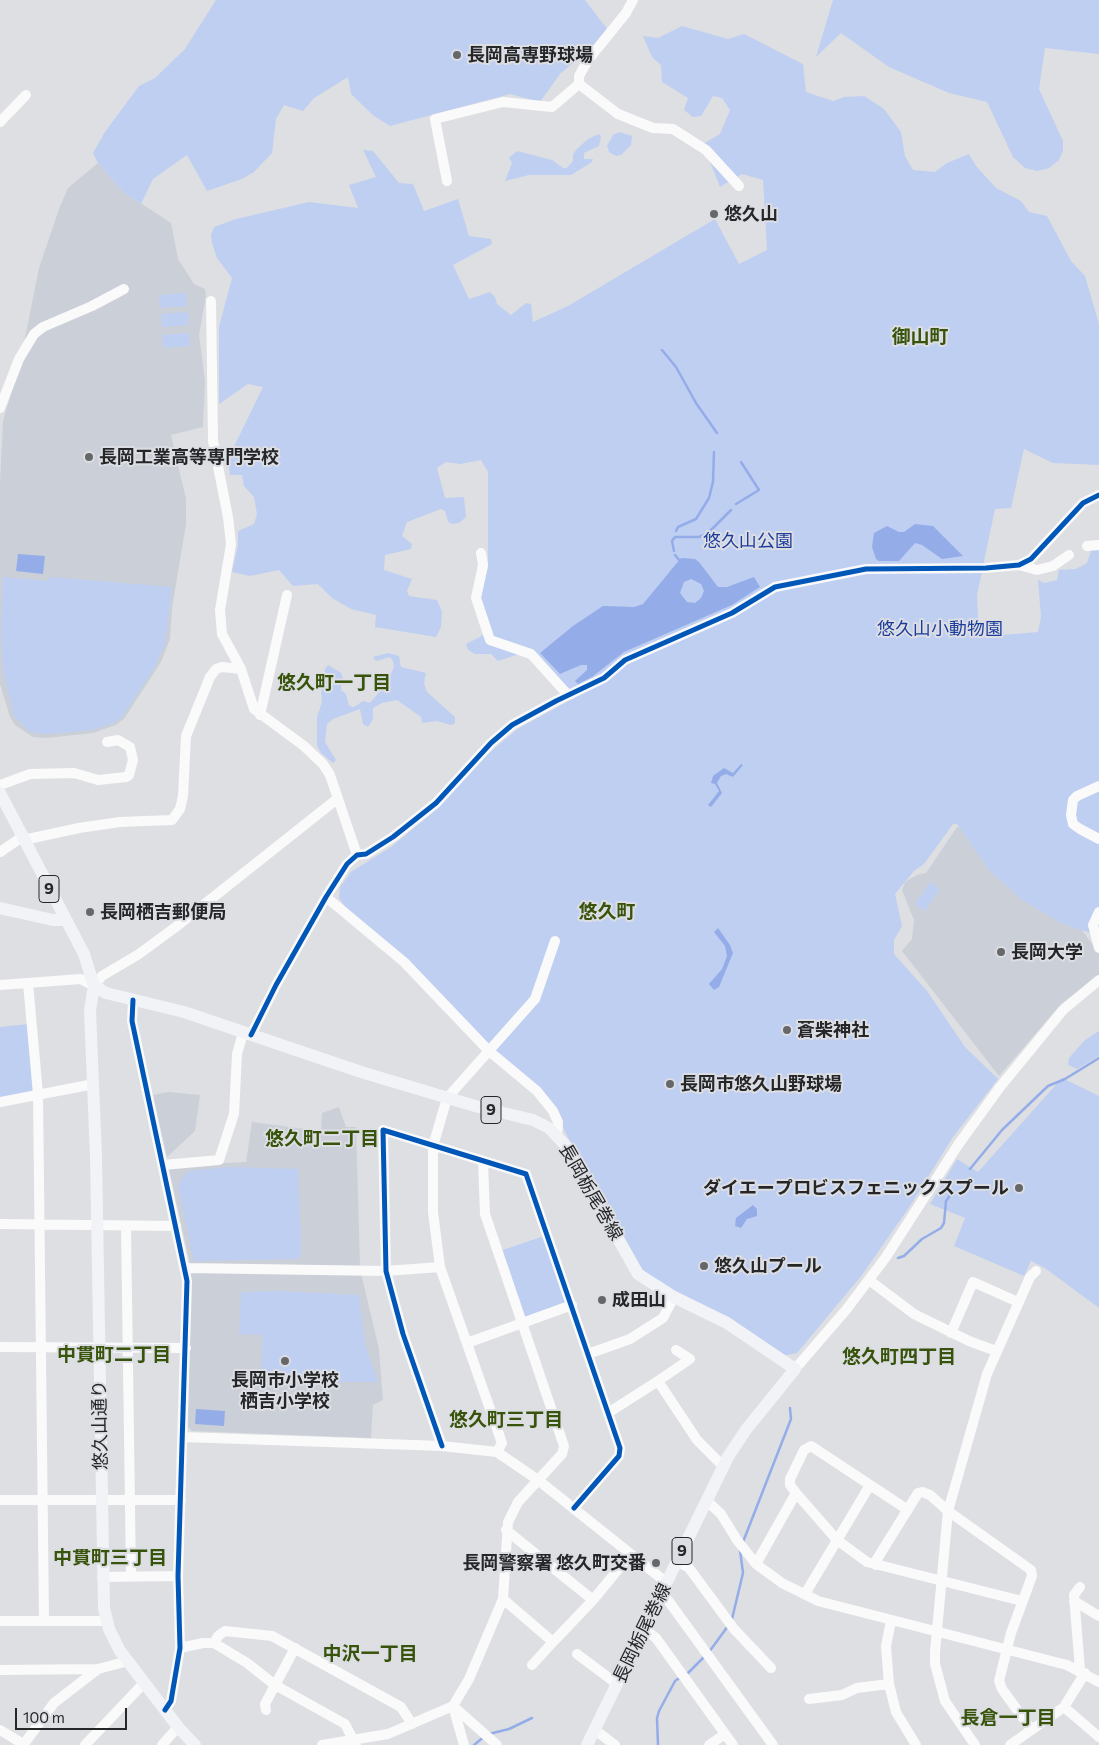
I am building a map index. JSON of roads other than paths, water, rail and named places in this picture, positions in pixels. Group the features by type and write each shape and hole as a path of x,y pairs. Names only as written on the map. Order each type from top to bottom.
{"main road":[{"name":"9","path":"0,794 84,954 94,986"},
{"path":"0,908 53,920 66,920"},
{"name":"長岡栃尾巻線","path":"94,986 106,993 184,1012 361,1072 447,1098 533,1120 557,1134 566,1146 638,1274 674,1297 727,1324 796,1369 745,1431 724,1467 587,1745"},
{"name":"悠久山通り","path":"94,986 90,1010 94,1084 102,1577 107,1621 117,1646 178,1727 195,1745"}],"street":[{"path":"633,0 626,13 588,60 579,76 580,84 618,114 653,128 665,127 673,129 706,150 739,186"},
{"path":"447,181 435,119 503,102 552,106 580,84"},
{"path":"0,122 26,95"},
{"path":"0,408 19,358 34,334 43,327 92,306 124,289"},
{"path":"211,301 213,441 228,517 231,544 220,625 222,634 242,669 250,700 260,715 304,746 323,764 330,775 357,855"},
{"path":"163,1165 219,1160 234,1114 238,1054 247,1034 347,864 357,855 376,848 436,803 501,734 568,695 604,678 625,660 732,613 775,587 866,569 986,568 1019,565 1031,559 1083,503 1099,495"},
{"path":"1087,546 1099,545"},
{"path":"481,553 483,565 476,598 490,640 531,654 568,695"},
{"path":"1019,565 1027,569 1045,568 1053,566 1069,555"},
{"path":"260,715 287,595"},
{"path":"0,852 22,837 28,839 120,822 172,820 180,809 183,796 186,736 210,677 216,669 222,667 242,669"},
{"path":"0,785 30,774 74,773 98,780 126,778 129,775 133,760 130,747 118,740 108,742"},
{"path":"1099,786 1077,796 1073,800 1071,815 1074,824 1080,829 1099,838"},
{"path":"0,985 81,979 94,986 102,976 140,954 338,799"},
{"path":"326,897 423,979 489,1051 545,1099 558,1122 557,1134"},
{"path":"1099,912 1092,925 1099,948"},
{"path":"497,1452 502,1443 440,1267 433,1212 433,1146 447,1098 535,999 555,941"},
{"path":"796,1369 869,1280 910,1223 958,1145 990,1100 1064,1010 1099,980"},
{"path":"28,983 38,1094 44,1620"},
{"path":"133,1000 132,1021 186,1268 186,1348 178,1576 180,1648 171,1701 165,1710"},
{"path":"0,1102 94,1084"},
{"path":"442,1446 403,1334 386,1271 383,1130 526,1174 620,1448 619,1456 574,1508"},
{"path":"322,1745 355,1742 388,1734 453,1706 469,1679 503,1599 506,1530 513,1510 562,1454 564,1446 484,1214 483,1162"},
{"path":"0,1224 176,1226"},
{"path":"126,1226 131,1576"},
{"path":"186,1268 386,1271 440,1267"},
{"path":"975,1745 951,1711 941,1690 935,1658 948,1511 996,1351 1030,1276 1036,1271"},
{"path":"869,1280 914,1314 951,1333 996,1351"},
{"path":"951,1333 973,1282 1018,1302"},
{"path":"588,1354 630,1339 663,1318 674,1297"},
{"path":"467,1343 572,1305"},
{"path":"0,1347 186,1348"},
{"path":"608,1413 690,1359 676,1350"},
{"path":"658,1381 697,1440 724,1467"},
{"path":"183,1437 442,1446 497,1452 574,1508 630,1555 664,1587 774,1745"},
{"path":"908,1510 809,1446 804,1450 790,1479 790,1485 796,1494 837,1540 867,1562 1022,1601"},
{"path":"805,1594 870,1485"},
{"path":"876,1565 877,1559 918,1493 922,1492 930,1495 948,1511 1031,1570 1032,1576 1006,1649 999,1686 1032,1729"},
{"path":"756,1564 796,1494"},
{"path":"0,1500 181,1500"},
{"path":"707,1501 721,1514 737,1540 756,1564 782,1583 805,1594 832,1606 1006,1649 1083,1672 1099,1682"},
{"path":"506,1530 593,1600"},
{"path":"532,1665 593,1600 630,1555"},
{"path":"677,1561 689,1568 734,1629 771,1668"},
{"path":"102,1577 178,1576"},
{"path":"1010,1745 1064,1707 1083,1672 1074,1601 1074,1595 1080,1587"},
{"path":"503,1599 553,1642"},
{"path":"1074,1601 1099,1616"},
{"path":"0,1621 107,1621"},
{"path":"891,1621 886,1646 889,1684 896,1712 916,1745"},
{"path":"644,1629 656,1638 733,1745"},
{"path":"214,1643 218,1636 228,1630 272,1636 401,1707 412,1724"},
{"path":"180,1648 203,1643 214,1643 246,1663 275,1685 345,1724 355,1742"},
{"path":"266,1710 264,1704 295,1648"},
{"path":"576,1654 617,1684"},
{"path":"0,1670 98,1670 128,1661"},
{"path":"0,1730 24,1744 54,1703 98,1670"},
{"path":"85,1745 144,1683"},
{"path":"809,1699 842,1696 857,1688 889,1684"},
{"path":"453,1706 464,1745"},
{"path":"453,1706 496,1745"},
{"path":"1064,1707 1099,1737"},
{"path":"162,1745 178,1727"},
{"path":"594,1730 615,1745"},
{"path":"709,1745 725,1734"}],"water":[{"path":"915,524 933,526 963,556 942,559 922,545 915,543 899,561 879,561 876,559 872,547 874,533 887,526 899,532 904,532"},
{"path":"18,554 45,556 43,574 16,571"},
{"path":"681,558 695,559 699,562 718,587 727,587 754,577 760,587 732,605 624,652 592,677 578,684 575,681 587,670 587,665 581,665 560,674 540,653 573,626 603,606 634,607 643,604","holes":["691,579 701,584 704,591 701,598 695,603 687,602 680,593 684,582"]},
{"path":"741,764 743,765 733,777 726,774 721,776 717,783 722,793 711,807 708,805 719,791 715,784 711,783 713,776 724,768 733,773"},
{"path":"718,928 730,945 733,953 719,987 714,990 709,984 722,969 727,956 725,946 714,932"},
{"path":"753,1205 757,1209 757,1216 747,1219 741,1228 735,1226 736,1218"},
{"path":"196,1409 225,1411 224,1426 195,1424"}],"waterway":[{"path":"662,350 676,367 696,403 717,433"},
{"path":"676,531 678,527 696,519 709,498 713,482 714,452"},
{"path":"736,504 759,490 741,462"},
{"path":"674,551 672,541 675,537 699,537 707,534 731,510"},
{"path":"675,555 679,560"},
{"path":"970,1169 1002,1130 1048,1086 1065,1079 1099,1058"},
{"path":"898,1258 904,1256 922,1239 941,1228 944,1223 946,1201 953,1191"},
{"path":"743,1542 791,1419 790,1408"},
{"path":"732,1619 743,1573 740,1550"},
{"path":"709,1652 728,1626"},
{"path":"686,1675 705,1656"},
{"path":"658,1745 657,1718 659,1711 675,1681 681,1677"},
{"path":"489,1734 509,1729 532,1718"},
{"path":"474,1745 485,1736"}],"place":[{"name":"長岡高専野球場","path":"457,55"},
{"name":"悠久山","path":"714,214"},
{"name":"長岡工業高等専門学校","path":"89,457"},
{"name":"長岡栖吉郵便局","path":"90,912"},
{"name":"長岡大学","path":"1001,952"},
{"name":"蒼柴神社","path":"787,1030"},
{"name":"長岡市悠久山野球場","path":"670,1084"},
{"name":"ダイエープロビスフェニックスプール","path":"1019,1188"},
{"name":"悠久山プール","path":"704,1266"},
{"name":"成田山","path":"602,1300"},
{"name":"長岡市小学校 栖吉小学校","path":"285,1361"},
{"name":"長岡警察署 悠久町交番","path":"656,1563"}],"district":[{"name":"御山町","path":"920,337"},
{"name":"悠久町一丁目","path":"334,683"},
{"name":"悠久町","path":"607,912"},
{"name":"悠久町二丁目","path":"322,1139"},
{"name":"中貫町二丁目","path":"114,1355"},
{"name":"悠久町四丁目","path":"899,1357"},
{"name":"悠久町三丁目","path":"506,1420"},
{"name":"中貫町三丁目","path":"110,1558"},
{"name":"中沢一丁目","path":"370,1654"},
{"name":"長倉一丁目","path":"1008,1718"}],"park label":[{"name":"悠久山公園","path":"748,541"},
{"name":"悠久山小動物園","path":"940,629"}]}
